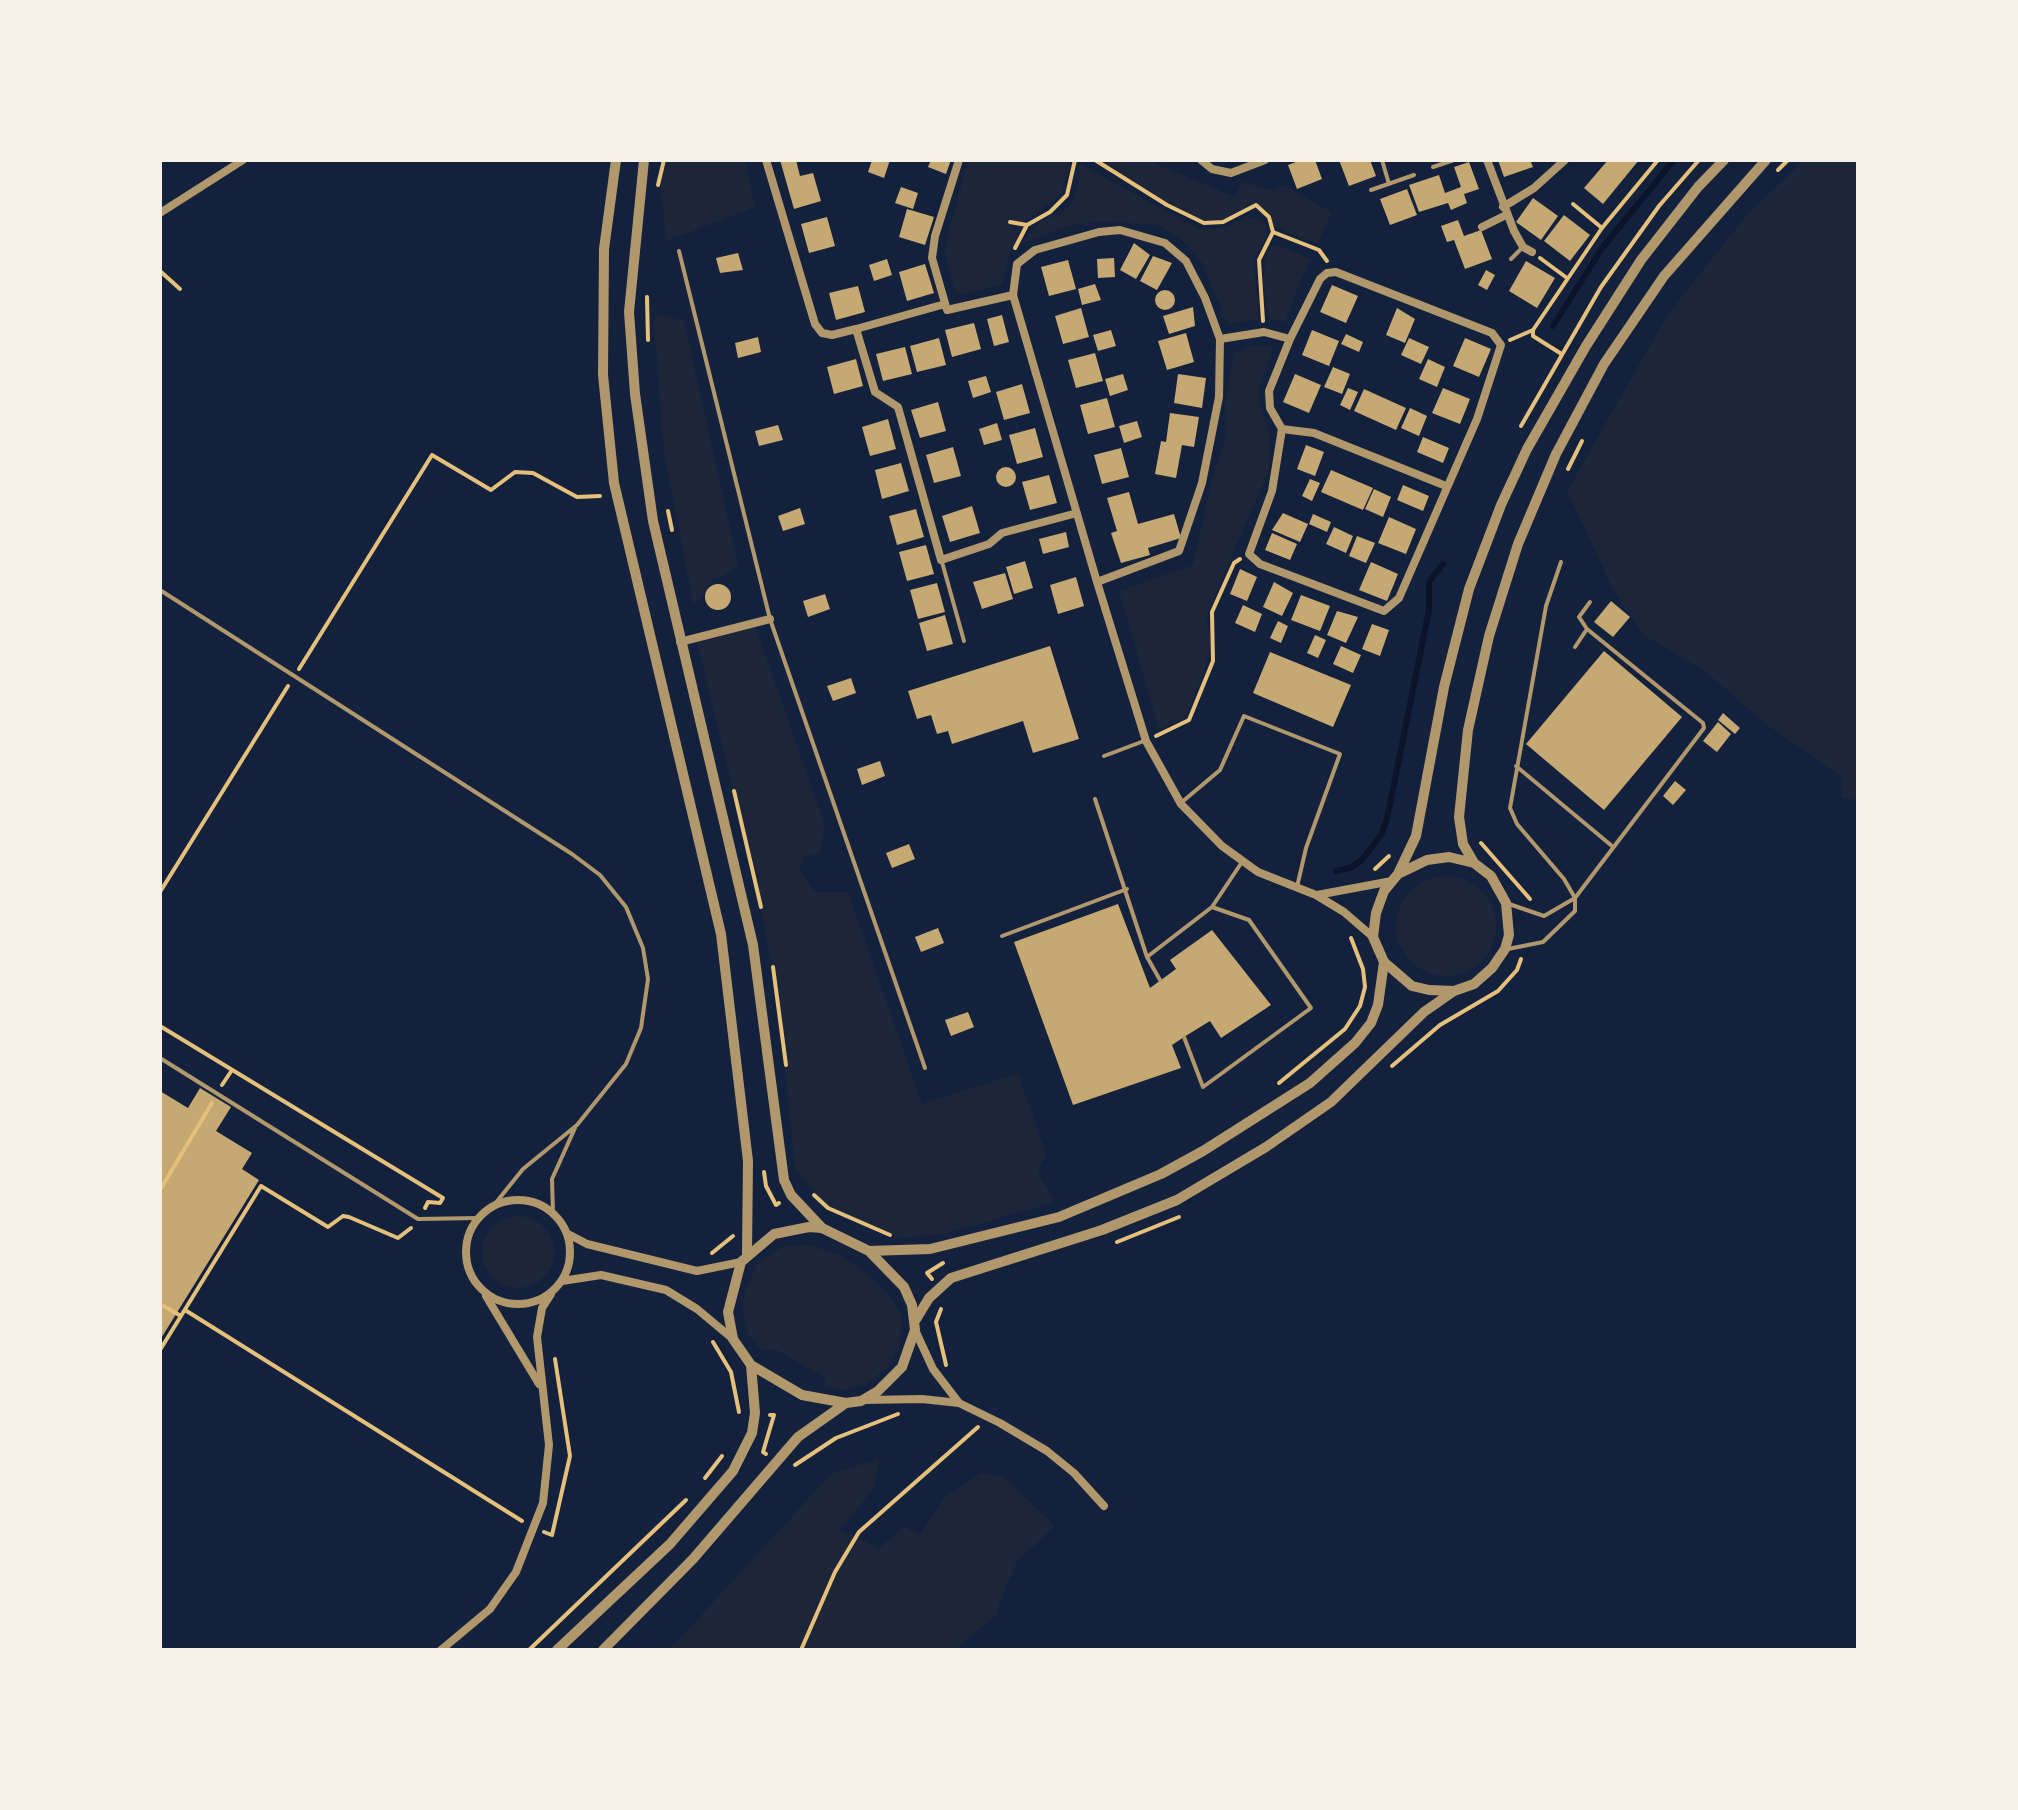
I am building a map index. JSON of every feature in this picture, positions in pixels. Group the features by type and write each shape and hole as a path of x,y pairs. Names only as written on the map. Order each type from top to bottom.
{"street":[{"path":"160,213 243,160"},
{"path":"616,160 604,249 603,375 614,483 721,934 748,1161 744,1258 730,1297 733,1339"},
{"path":"644,160 629,312 635,394 653,521 753,945 784,1180 791,1195 822,1228 869,1251 904,1287 933,1369 959,1403"},
{"path":"766,160 815,324 822,333 832,335 946,307 1013,295"},
{"path":"946,307 932,258 935,236 959,160"},
{"path":"1201,160 1212,169 1231,173 1265,160"},
{"path":"1487,160 1505,211 1528,249"},
{"path":"1482,227 1565,160"},
{"path":"1373,937 1376,913 1416,836 1444,687 1469,589 1501,505 1527,449 1633,273 1698,187 1724,160"},
{"path":"861,1401 878,1391 902,1367 915,1325 940,1287 963,1272 1102,1230 1164,1205 1266,1147 1331,1102 1424,1012 1454,991 1474,984 1492,968 1505,949 1509,935 1506,903 1491,876 1474,863 1463,844 1459,817 1466,744 1489,636 1518,544 1556,454 1604,364 1664,276 1766,160"},
{"path":"1097,582 1167,559 1179,551 1186,539 1202,483 1219,397 1220,339 1186,261 1165,243 1139,233 1099,232 1035,250 1017,264 1013,295 1097,582 1146,741 1181,804 1204,830 1242,862 1316,895 1354,918 1373,937 1384,962 1412,986 1454,991"},
{"path":"1336,272 1492,333 1501,345 1477,419 1399,598 1384,611 1260,564 1249,554 1272,491 1282,429 1270,408 1269,391 1290,339 1320,279 1327,273 1336,272"},
{"path":"856,329 875,392 898,407 941,560 989,544 1002,533 1077,513"},
{"path":"1220,339 1264,332 1290,339"},
{"path":"1282,429 1314,433 1446,486"},
{"path":"680,642 770,619"},
{"path":"1316,895 1395,878 1427,860 1449,857 1474,863"},
{"path":"869,1251 930,1249 1059,1217 1161,1174 1203,1151 1310,1083 1355,1043 1371,1023 1378,1005 1384,962"},
{"path":"541,1388 484,1293 472,1280 465,1257 467,1238 478,1218 494,1205 512,1200 532,1201 553,1213 570,1235 587,1244 697,1271 744,1258 785,1229 822,1228"},
{"path":"441,1650 490,1609 516,1572 543,1503 549,1445 541,1388 539,1322 569,1263 570,1235"},
{"path":"562,1281 601,1275 666,1290 697,1309 733,1339 751,1365 802,1395 846,1403 922,1399 959,1403 989,1417 1062,1463 1104,1506"},
{"path":"484,1293 506,1304 520,1306 551,1294"},
{"path":"557,1650 670,1544 733,1471 746,1450 754,1423 751,1365"},
{"path":"603,1650 693,1559 798,1437 846,1403"}],"lane":[{"path":"1382,160 1389,184"},
{"path":"1433,167 1454,160"},
{"path":"1371,190 1414,175"},
{"path":"1511,259 1528,249"},
{"path":"679,251 770,619 925,1068"},
{"path":"941,560 964,641"},
{"path":"1505,949 1543,942 1554,935 1575,911 1575,898 1561,873 1512,815 1516,766 1546,606 1561,562"},
{"path":"160,590 572,854 600,875 626,907 643,948 648,979 641,1028 626,1064 577,1125 556,1164 551,1195 553,1213"},
{"path":"1506,903 1544,916 1575,898 1705,726 1587,629 1579,617 1590,602"},
{"path":"1575,647 1587,629"},
{"path":"1181,804 1220,770 1244,716 1340,754 1306,848 1297,889"},
{"path":"1104,756 1146,741"},
{"path":"1516,766 1612,846"},
{"path":"1095,799 1128,889 1147,957 1160,980"},
{"path":"1147,957 1212,907 1242,862"},
{"path":"1002,936 1128,889"},
{"path":"1184,1037 1203,1087 1311,1008 1249,920 1212,907"},
{"path":"160,1058 418,1219 478,1218"},
{"path":"494,1205 523,1169 577,1125"}],"path":[{"path":"655,197 664,160"},
{"path":"1010,222 1027,225 1050,212 1067,195 1075,160"},
{"path":"1095,160 1167,205 1204,223 1223,222 1256,205 1269,217 1273,232 1259,260 1263,321"},
{"path":"1501,345 1533,330 1602,228 1658,160"},
{"path":"1776,171 1788,160"},
{"path":"1573,204 1602,228"},
{"path":"1273,232 1319,250 1336,272"},
{"path":"1528,249 1567,278"},
{"path":"160,271 180,289"},
{"path":"647,296 648,341"},
{"path":"1533,330 1533,336 1560,353"},
{"path":"1565,474 1584,437"},
{"path":"432,455 491,490 515,472 533,473 577,497 600,496"},
{"path":"668,507 674,536"},
{"path":"1146,741 1189,720 1213,661 1212,612 1234,563 1249,554"},
{"path":"733,790 763,916"},
{"path":"772,962 787,1077"},
{"path":"160,1026 443,1198 440,1203 428,1202 418,1219 398,1238 343,1216 328,1227 261,1186 160,1350"},
{"path":"160,1190 215,1098"},
{"path":"700,1255 722,1248 733,1236 736,1220"},
{"path":"160,1304 181,1316"},
{"path":"942,1305 936,1322 948,1363"},
{"path":"185,1310 533,1528"},
{"path":"711,1339 731,1372 739,1413"},
{"path":"554,1355 570,1456 555,1524"},
{"path":"787,1471 836,1438 889,1417"},
{"path":"801,1650 835,1572 859,1532 989,1417"},
{"path":"699,1484 725,1451"},
{"path":"529,1650 574,1611 690,1496"}],"shaded area":[{"path":"664,160 745,160 755,207 666,241 660,176"},
{"path":"968,160 1070,160 1070,167 1061,194 1027,220 1010,253 1002,284 961,295 955,291 944,252"},
{"path":"1093,160 1147,160 1235,197 1242,182 1275,191 1283,185 1332,212 1318,244 1274,227 1267,213 1257,206 1216,222 1196,219"},
{"path":"1804,160 1858,160 1858,800 1841,798 1842,777 1767,725 1705,671 1643,635 1613,589 1567,491 1668,314 1745,217"},
{"path":"1080,164 1201,230 1226,227 1247,216 1263,222 1267,237 1254,259 1259,320 1227,323 1202,263 1185,242 1158,225 1100,221 1069,226 1021,244 1042,220 1062,213 1073,201 1079,186"},
{"path":"1277,245 1314,260 1307,265 1285,322 1270,320 1263,284 1266,252"},
{"path":"658,314 684,321 738,565 723,577 713,579 698,602 693,603 664,452 654,322"},
{"path":"1250,346 1274,346 1259,388 1259,403 1269,431 1269,470 1209,609 1206,622 1211,634 1204,674 1184,719 1159,729 1119,591 1193,565 1213,475 1226,437 1225,403 1234,354"},
{"path":"754,623 825,825 820,854 803,856 800,870 815,892 848,892 922,1104 1018,1073 1046,1154 1038,1172 1055,1202 944,1234 897,1238 828,1208 795,1169 780,1016 760,900 696,638"},
{"path":"1446,876 1465,879 1482,890 1493,907 1496,926 1493,945 1482,962 1465,973 1446,976 1427,973 1410,962 1399,945 1396,926 1399,907 1410,890 1427,879"},
{"path":"518,1216 538,1222 548,1232 554,1252 548,1272 538,1282 518,1288 498,1282 488,1272 482,1252 488,1232 498,1222"},
{"path":"809,1245 839,1255 862,1270 886,1290 902,1315 899,1347 886,1369 865,1384 841,1390 823,1387 826,1379 775,1349 762,1351 747,1333 742,1308 745,1291 758,1263 783,1246"},
{"path":"879,1459 873,1489 840,1530 879,1548 903,1527 920,1534 945,1496 981,1473 1004,1477 1055,1526 1016,1563 998,1613 955,1650 669,1650 831,1474"}],"building":[{"path":"780,160 796,160 800,176 813,173 821,201 794,209"},
{"path":"872,160 890,160 884,178 868,172"},
{"path":"931,160 951,160 946,174 928,167"},
{"path":"1301,160 1315,160 1322,179 1297,189 1288,165"},
{"path":"1339,160 1370,160 1376,176 1349,186"},
{"path":"1498,160 1530,160 1533,167 1504,177"},
{"path":"1608,160 1639,160 1603,204 1584,188"},
{"path":"1469,162 1479,189 1464,194 1467,203 1451,210 1448,203 1419,212 1409,185 1439,175 1445,193 1461,187 1454,167"},
{"path":"901,187 918,193 913,209 895,203"},
{"path":"1407,189 1417,215 1390,225 1380,199"},
{"path":"1533,198 1558,216 1541,240 1516,222"},
{"path":"907,209 934,217 925,245 899,237"},
{"path":"1564,215 1590,235 1570,261 1544,241"},
{"path":"827,217 835,246 809,253 801,224"},
{"path":"1458,220 1464,236 1481,230 1492,259 1465,269 1454,240 1447,242 1441,226"},
{"path":"1134,243 1150,255 1136,279 1120,270"},
{"path":"738,253 743,270 720,273 716,258"},
{"path":"1153,256 1172,263 1157,290 1140,281"},
{"path":"1114,258 1115,277 1098,278 1097,259"},
{"path":"887,259 892,275 874,281 869,265"},
{"path":"1068,260 1076,289 1049,296 1041,267"},
{"path":"1526,261 1555,278 1537,308 1509,291"},
{"path":"925,264 934,293 907,301 899,272"},
{"path":"1486,270 1495,275 1487,290 1478,285"},
{"path":"1095,284 1101,300 1082,305 1078,289"},
{"path":"1332,285 1358,296 1346,323 1320,312"},
{"path":"858,286 865,312 836,320 829,293"},
{"path":"1165,290 1172,293 1175,300 1172,307 1165,310 1158,307 1155,300 1158,293"},
{"path":"1193,307 1195,326 1169,334 1163,316"},
{"path":"1081,308 1089,337 1063,344 1055,316"},
{"path":"1397,308 1415,319 1405,343 1386,335"},
{"path":"1002,315 1009,342 994,346 987,319"},
{"path":"974,323 981,349 952,357 945,330"},
{"path":"1111,330 1116,346 1098,351 1093,335"},
{"path":"1312,330 1339,341 1329,366 1302,355"},
{"path":"1186,333 1194,362 1167,370 1158,341"},
{"path":"1346,334 1363,342 1359,352 1341,344"},
{"path":"758,337 761,352 738,358 735,343"},
{"path":"939,338 946,365 917,372 910,346"},
{"path":"1409,338 1429,347 1421,364 1401,355"},
{"path":"1465,338 1491,349 1479,377 1453,366"},
{"path":"905,347 912,374 883,381 876,354"},
{"path":"1095,353 1103,381 1076,388 1068,360"},
{"path":"856,359 863,386 834,394 827,367"},
{"path":"1428,359 1445,367 1437,387 1419,379"},
{"path":"1333,367 1350,374 1342,394 1324,387"},
{"path":"1123,374 1128,390 1110,396 1105,379"},
{"path":"1178,374 1206,378 1202,408 1174,403"},
{"path":"1295,374 1321,385 1309,413 1283,402"},
{"path":"986,376 991,392 973,398 968,381"},
{"path":"1022,384 1030,413 1004,420 996,392"},
{"path":"1348,388 1358,392 1350,410 1340,405"},
{"path":"1443,388 1470,399 1460,424 1432,413"},
{"path":"1364,389 1406,408 1396,430 1354,411"},
{"path":"1107,398 1115,427 1088,434 1080,405"},
{"path":"938,402 946,431 920,438 911,410"},
{"path":"1410,408 1427,416 1419,436 1401,428"},
{"path":"1170,413 1199,417 1194,447 1182,445 1176,478 1155,474 1161,441 1166,442"},
{"path":"888,419 896,449 870,456 862,427"},
{"path":"1137,421 1142,437 1124,443 1119,426"},
{"path":"997,423 1002,440 984,445 979,429"},
{"path":"778,425 783,440 759,446 755,431"},
{"path":"1035,428 1043,457 1017,464 1009,435"},
{"path":"1423,437 1449,448 1443,463 1417,452"},
{"path":"1306,445 1324,452 1315,476 1297,469"},
{"path":"953,447 961,476 934,483 926,455"},
{"path":"1121,448 1129,477 1102,484 1094,455"},
{"path":"901,463 909,491 882,499 875,470"},
{"path":"1006,467 1013,470 1016,477 1013,484 1006,487 999,484 996,477 999,470"},
{"path":"1331,470 1373,488 1363,510 1321,492"},
{"path":"1049,475 1057,503 1030,510 1022,482"},
{"path":"1310,479 1320,483 1312,501 1302,496"},
{"path":"1403,485 1429,496 1423,511 1397,500"},
{"path":"1374,489 1391,497 1383,517 1365,509"},
{"path":"1129,492 1138,524 1174,514 1181,538 1148,548 1150,555 1121,563 1111,533 1117,531 1107,498"},
{"path":"972,506 980,533 950,542 942,516"},
{"path":"800,508 805,524 783,531 778,516"},
{"path":"916,509 924,537 897,545 889,516"},
{"path":"1283,513 1308,524 1300,542 1272,530"},
{"path":"1313,514 1331,522 1327,532 1309,524"},
{"path":"1389,517 1416,529 1406,554 1378,543"},
{"path":"1334,527 1353,536 1346,553 1326,544"},
{"path":"1066,532 1069,547 1043,554 1039,539"},
{"path":"1272,533 1297,544 1290,560 1265,550"},
{"path":"1357,536 1375,543 1366,563 1349,556"},
{"path":"926,545 934,574 907,581 899,552"},
{"path":"1025,561 1033,588 1014,594 1006,567"},
{"path":"1371,562 1398,574 1387,601 1359,590"},
{"path":"1240,569 1257,577 1247,601 1230,594"},
{"path":"1005,573 1013,599 982,609 973,582"},
{"path":"1076,577 1084,606 1058,614 1050,585"},
{"path":"1274,582 1293,593 1282,616 1263,607"},
{"path":"937,583 945,612 918,619 910,590"},
{"path":"718,584 727,588 731,597 727,606 718,610 709,606 705,597 709,588"},
{"path":"825,594 830,609 808,617 803,601"},
{"path":"1301,595 1330,606 1320,631 1291,620"},
{"path":"1611,601 1630,617 1613,637 1594,622"},
{"path":"1243,605 1262,614 1255,632 1235,623"},
{"path":"1337,611 1358,617 1346,643 1327,635"},
{"path":"945,615 953,644 927,651 919,623"},
{"path":"1278,621 1288,626 1281,643 1270,638"},
{"path":"1372,624 1389,630 1380,656 1362,649"},
{"path":"1315,635 1326,640 1318,658 1307,653"},
{"path":"1050,646 1079,739 1033,753 1023,721 952,744 948,731 937,734 931,715 917,719 908,691"},
{"path":"1341,646 1361,655 1353,673 1333,664"},
{"path":"1604,651 1682,717 1604,810 1526,744"},
{"path":"1270,652 1351,685 1333,727 1253,693"},
{"path":"851,678 856,693 833,701 827,686"},
{"path":"1723,713 1740,728 1735,734 1718,720"},
{"path":"1718,722 1731,734 1717,752 1703,741"},
{"path":"880,761 885,776 862,785 857,769"},
{"path":"1675,781 1686,790 1673,805 1663,796"},
{"path":"909,844 915,859 892,868 886,853"},
{"path":"1118,904 1150,988 1176,969 1170,960 1212,930 1271,1005 1221,1038 1210,1021 1172,1045 1181,1068 1073,1105 1014,942"},
{"path":"938,928 944,943 921,952 915,937"},
{"path":"968,1012 974,1027 951,1036 945,1020"},
{"path":"200,1088 231,1107 216,1131 252,1153 242,1169 259,1180 160,1340 160,1091 188,1108"}],"waterway":[{"path":"1553,326 1603,247 1674,160"},
{"path":"1336,871 1350,868 1362,860 1382,833 1387,819 1429,610 1429,582 1443,564"}]}
